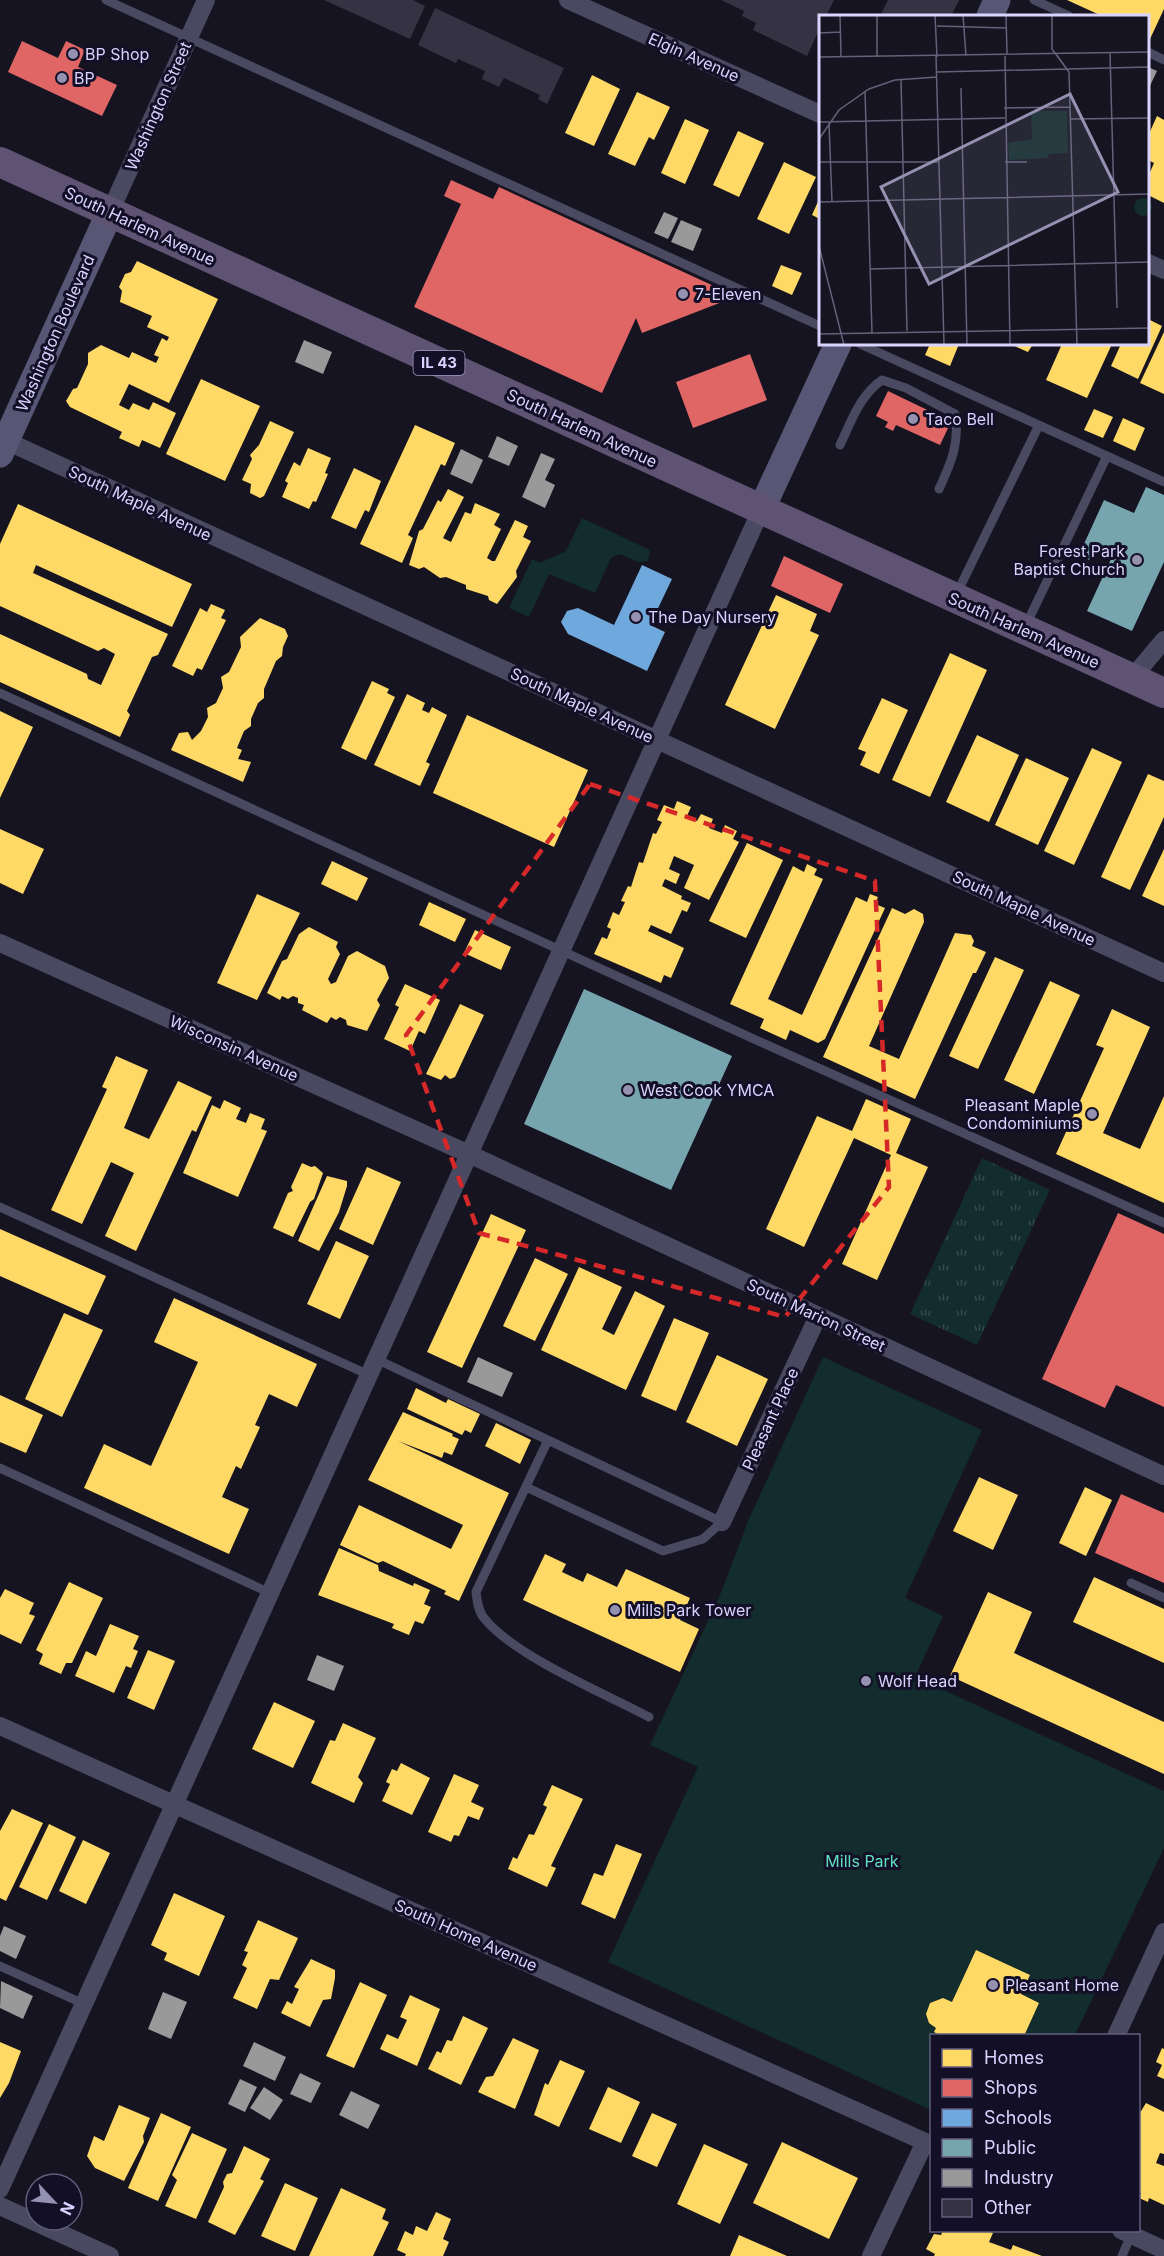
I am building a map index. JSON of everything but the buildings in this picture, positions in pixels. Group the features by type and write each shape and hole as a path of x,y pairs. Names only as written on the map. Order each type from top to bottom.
{"main road":[{"name":"South Harlem Avenue","path":"0,162 1164,693"}],"street":[{"name":"Washington Street","path":"110,212 206,0"},
{"name":"Elgin Avenue","path":"568,0 819,114"},
{"path":"990,15 997,0"},
{"name":"Washington Boulevard","path":"2,444 110,212"},
{"path":"1149,263 1164,270"},
{"path":"0,2189 838,345"},
{"name":"South Maple Avenue","path":"2,444 657,740 1164,973"},
{"path":"1132,678 1164,640"},
{"name":"Wisconsin Avenue","path":"0,943 469,1154"},
{"name":"South Marion Street","path":"469,1154 1164,1476"},
{"name":"Pleasant Place","path":"722,1522 818,1316"},
{"name":"South Home Avenue","path":"0,1726 928,2144"},
{"path":"1117,2034 1164,1932"},
{"path":"871,2256 928,2144"},
{"path":"0,2206 110,2256"},
{"path":"1126,2233 1164,2250"}],"lane":[{"path":"106,0 819,326"},
{"path":"1034,0 1067,15"},
{"path":"1149,52 1164,60"},
{"path":"862,345 1164,482"},
{"path":"840,445 856,410 871,387 882,380 906,388 955,414 957,428 955,454 939,489"},
{"path":"955,598 1039,425"},
{"path":"1024,630 1107,456"},
{"path":"0,693 1164,1223"},
{"path":"0,1207 548,1440 722,1522 703,1539 663,1551 526,1487"},
{"path":"548,1440 476,1592 482,1617 513,1645 649,1716"},
{"path":"0,1468 270,1593"},
{"path":"1131,1583 1164,1598"},
{"path":"0,1966 84,2004"},
{"path":"1122,2256 1126,2233"}],"highlighted area":[{"path":"590,784 875,881 889,1187 785,1317 479,1233 406,1035"}],"green space":[{"path":"582,518 650,550 648,561 639,562 619,554 611,558 595,593 549,574 529,617 509,608 532,559 540,563 566,551"},
{"path":"982,1158 1050,1190 977,1345 910,1314"},
{"name":"Mills Park","path":"823,1357 982,1430 905,1598 943,1616 915,1677 1164,1791 1164,1848 1075,2034 930,2034 930,2110 608,1962 698,1767 650,1745 720,1595 749,1519"}],"place":[{"name":"BP Shop","path":"73,54"},
{"name":"BP","path":"62,78"},
{"name":"7-Eleven","path":"683,294"},
{"name":"Taco Bell","path":"913,419"},
{"name":"Forest Park Baptist Church","path":"1137,560"},
{"name":"The Day Nursery","path":"636,617"},
{"name":"West Cook YMCA","path":"628,1090"},
{"name":"Pleasant Maple Condominiums","path":"1092,1114"},
{"name":"Mills Park Tower","path":"615,1610"},
{"name":"Wolf Head","path":"866,1681"},
{"name":"Pleasant Home","path":"993,1985"}]}
